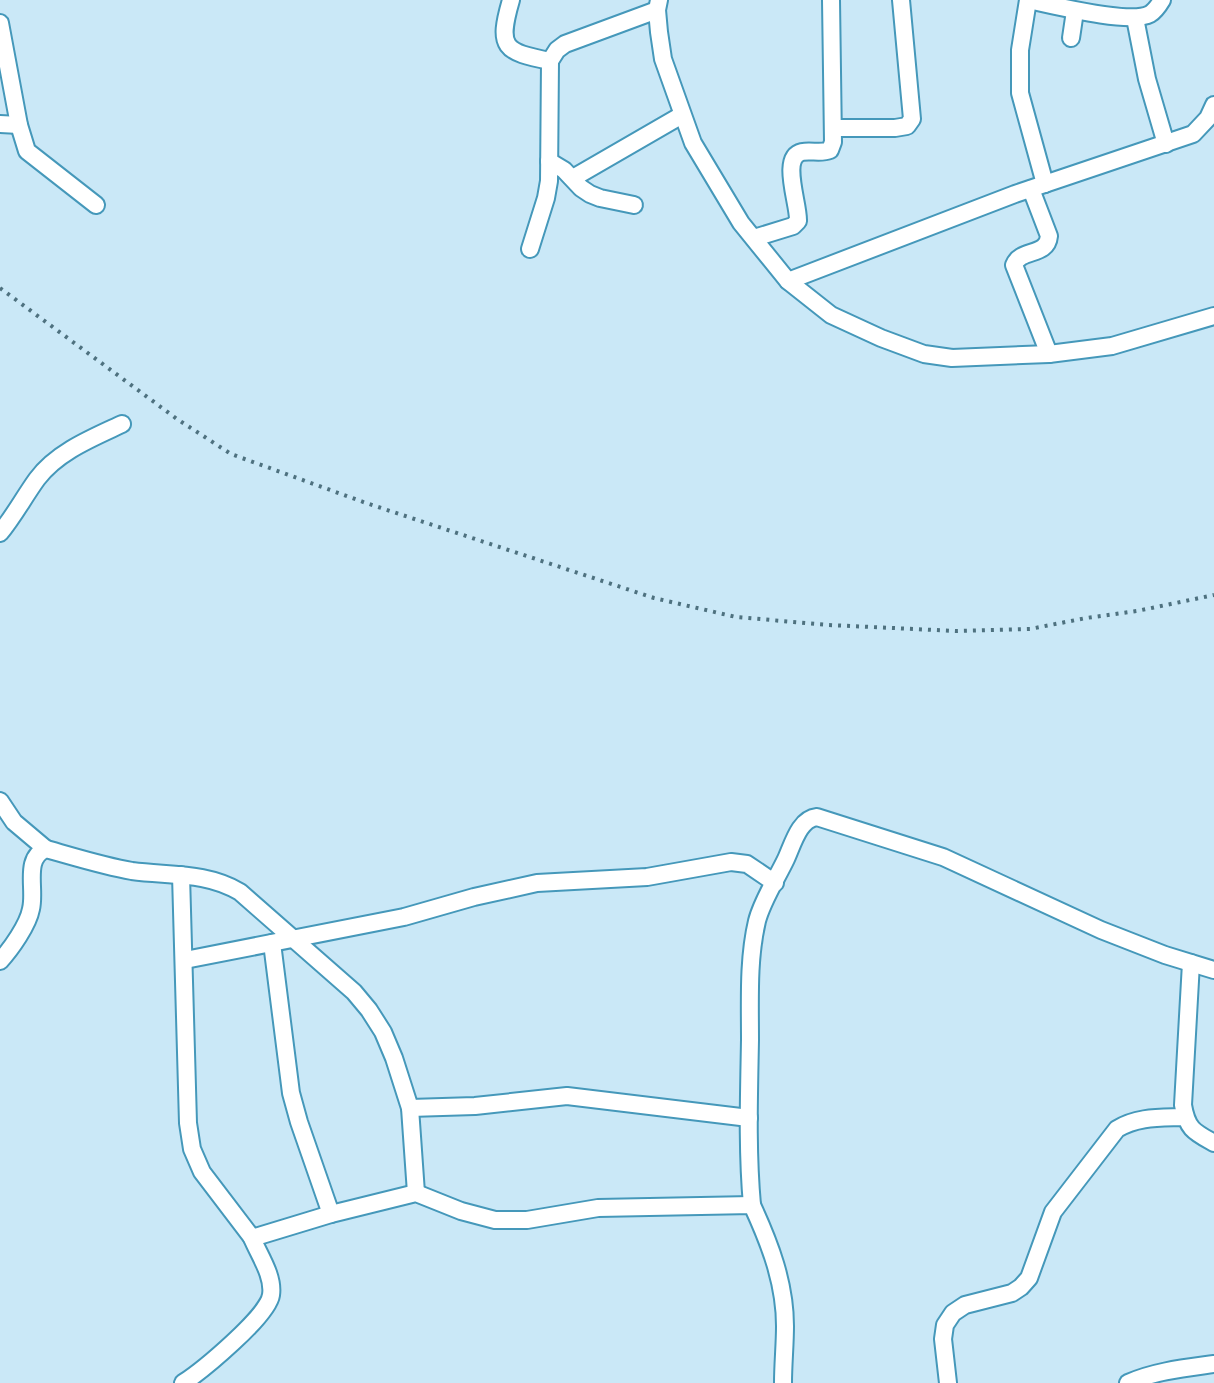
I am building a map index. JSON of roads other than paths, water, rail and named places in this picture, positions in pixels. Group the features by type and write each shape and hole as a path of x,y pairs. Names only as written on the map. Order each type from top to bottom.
{"street":[{"path":"511,0 504,37 510,48 520,55 550,61"},
{"path":"754,238 793,226 798,220 791,163 794,156 802,152 830,150 833,142 831,0"},
{"path":"833,128 895,128 907,126 912,120 901,0"},
{"path":"1049,354 1014,266 1017,259 1042,249 1049,242 1050,236 1020,93 1020,50 1028,0 1075,11 1135,18 1149,14 1162,0"},
{"path":"530,249 549,181 550,61 557,50 565,44 658,5 663,59 693,143 741,223 788,281 831,315 881,338 924,354 952,358 1049,354 1112,346 1214,316"},
{"path":"1071,38 1075,11"},
{"path":"1135,18 1147,79 1166,144"},
{"path":"0,23 3,61 27,151 96,205"},
{"path":"788,281 1038,186 1194,134 1208,118 1214,105"},
{"path":"573,178 682,115"},
{"path":"0,124 19,125"},
{"path":"549,161 564,170 590,194 634,205"},
{"path":"0,532 37,478 49,466 85,441 122,424"},
{"path":"0,801 14,822 46,849 131,870 212,879 228,885 240,892 354,992 383,1032 410,1108 416,1193"},
{"path":"783,1383 785,1325 780,1280 770,1245 752,1205 748,1162 752,946 760,910 803,824 810,818 817,817 943,857 1101,930 1165,955 1214,970"},
{"path":"0,961 11,949 30,913 32,864 38,853 46,849"},
{"path":"185,960 404,917 474,897 537,883 647,878 731,862 747,864 775,883"},
{"path":"181,875 188,1123 192,1149 202,1172 252,1239 271,1281 271,1297 263,1312 205,1368 183,1383"},
{"path":"272,943 291,1093 331,1214"},
{"path":"1191,963 1183,1106 1188,1125 1196,1133 1214,1143"},
{"path":"410,1108 475,1106 567,1096 749,1118"},
{"path":"948,1383 943,1339 945,1325 953,1313 965,1305 1012,1293 1029,1278 1053,1212 1117,1129 1128,1122 1143,1119 1185,1118"},
{"path":"252,1239 331,1214 416,1193 461,1211 495,1220 527,1220 598,1208 752,1205"},
{"path":"1128,1383 1143,1376 1169,1370 1214,1364"}],"railway":[{"path":"0,288 177,419 231,454 366,503 654,598 736,617 829,625 956,631 1030,629 1214,595"}]}
